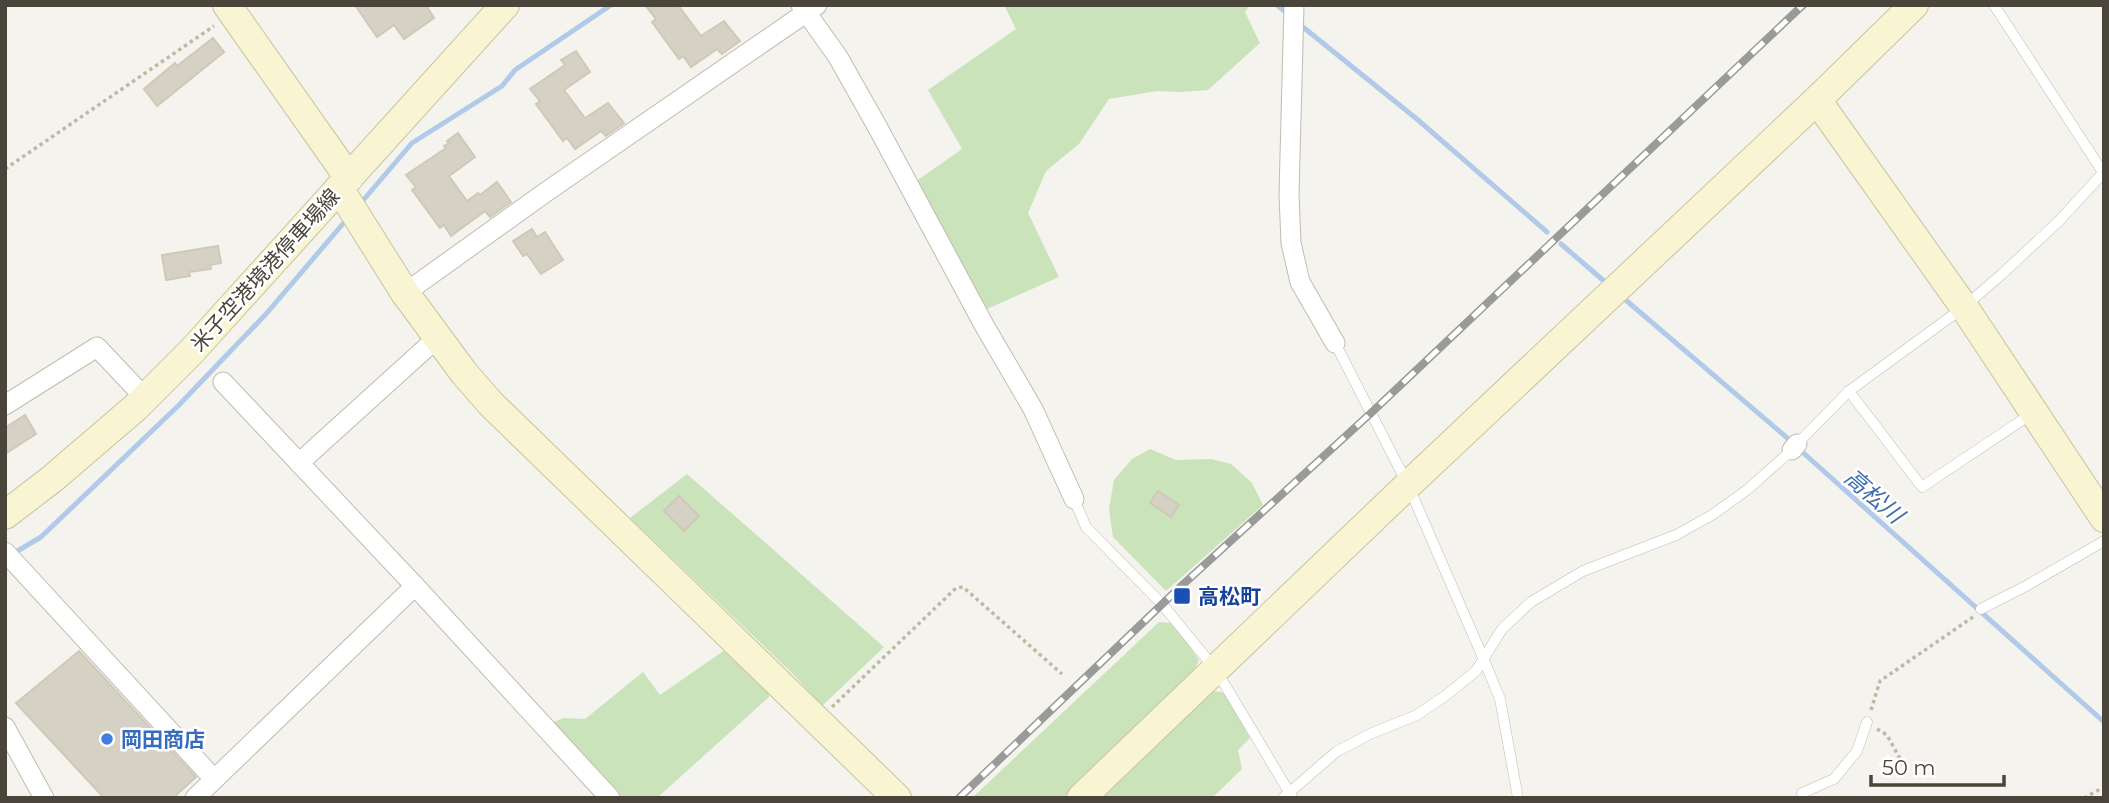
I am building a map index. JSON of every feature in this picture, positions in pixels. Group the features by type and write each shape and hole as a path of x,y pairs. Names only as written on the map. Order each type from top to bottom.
{"street":[{"name":"米子空港境港停車場線","path":"5,515 52,479 145,398 191,352 505,5"},
{"path":"1294,5 1289,194 1291,243 1300,282 1335,343"},
{"path":"1081,798 1914,5"},
{"path":"405,293 808,8 878,128 1032,409 1074,499"},
{"path":"230,9 344,183 405,293 464,373 491,404 588,500 897,798"},
{"path":"1817,100 1964,307 2104,518"},
{"path":"299,463 437,338"},
{"path":"5,405 97,347 145,398"},
{"path":"223,382 610,798"},
{"path":"5,552 214,779"},
{"path":"195,798 415,586"},
{"path":"5,727 44,798"}],"lane":[{"path":"1074,499 1086,527 1162,604 1216,670 1288,796 1336,752 1370,734 1418,715 1445,696 1476,671 1502,629 1531,602 1583,571 1676,535 1712,515 1756,482 1849,391 1964,307 2059,222 2103,173 1994,5"},
{"path":"1335,343 1408,485 1500,699 1518,798"},
{"path":"1849,391 1922,487 2034,412"},
{"path":"1978,612 2104,541"},
{"path":"1804,798 1802,793 1834,779 1857,751 1867,722"}],"path":[{"path":"5,169 230,9"},
{"path":"819,721 956,588 963,587 1062,674"},
{"path":"1903,766 1887,735 1867,722 1880,681 1978,612"},
{"path":"2084,798 2104,788"}],"green space":[{"path":"1004,5 1250,5 1245,12 1260,43 1208,90 1157,91 1109,99 1079,144 1046,171 1028,213 1059,277 987,309 915,182 962,149 928,90 1016,29"},
{"path":"1150,449 1176,460 1211,459 1231,464 1252,483 1263,505 1166,591 1113,537 1109,509 1114,480 1132,459"},
{"path":"687,474 884,647 822,706 795,676 630,518"},
{"path":"1159,622 1173,623 1199,660 1192,677 1063,798 972,798"},
{"path":"729,647 769,686 769,697 657,798 616,798 548,724 564,718 585,719 643,672 660,695"},
{"path":"1209,690 1225,693 1250,738 1238,750 1242,769 1212,798 1097,798"}],"building":[{"path":"355,5 426,5 434,18 404,39 394,25 377,37"},
{"path":"645,5 678,5 701,36 724,21 740,41 722,54 717,49 691,67 683,56 679,59 652,22 656,19"},
{"path":"213,38 224,52 157,106 144,89 175,63 177,66"},
{"path":"576,51 590,72 564,90 585,118 608,103 624,123 606,136 601,131 575,149 567,138 563,141 536,104 540,101 530,89 565,65 561,60"},
{"path":"458,133 475,157 449,176 467,201 497,182 511,202 490,217 485,211 451,236 444,225 440,228 412,190 416,187 406,175 446,148 444,146 449,143 447,141"},
{"path":"532,229 537,237 545,232 563,260 541,274 527,254 523,256 513,241"},
{"path":"218,246 221,263 210,265 211,269 189,272 190,276 166,280 162,255"},
{"path":"25,415 36,434 5,454 5,428"},
{"path":"1158,491 1179,505 1171,517 1150,503"},
{"path":"679,496 699,516 684,531 664,511"},
{"name":"岡田商店","path":"79,651 196,777 173,798 104,798 16,703"}],"waterway":[{"path":"360,204 412,143 502,86 515,70 611,5"},
{"path":"1277,5 1288,14"},
{"path":"1298,23 1418,120 1547,232"},
{"path":"14,553 41,537 178,406 266,314 347,219"},
{"path":"1561,244 1604,281"},
{"name":"高松川","path":"1621,296 1792,442"},
{"name":"高松川","path":"1799,449 2104,722"}],"railway":[{"path":"959,798 1178,589 1371,413 1803,5"}],"place":[{"name":"高松町","path":"1182,596"},
{"name":"岡田商店","path":"107,739"}]}
